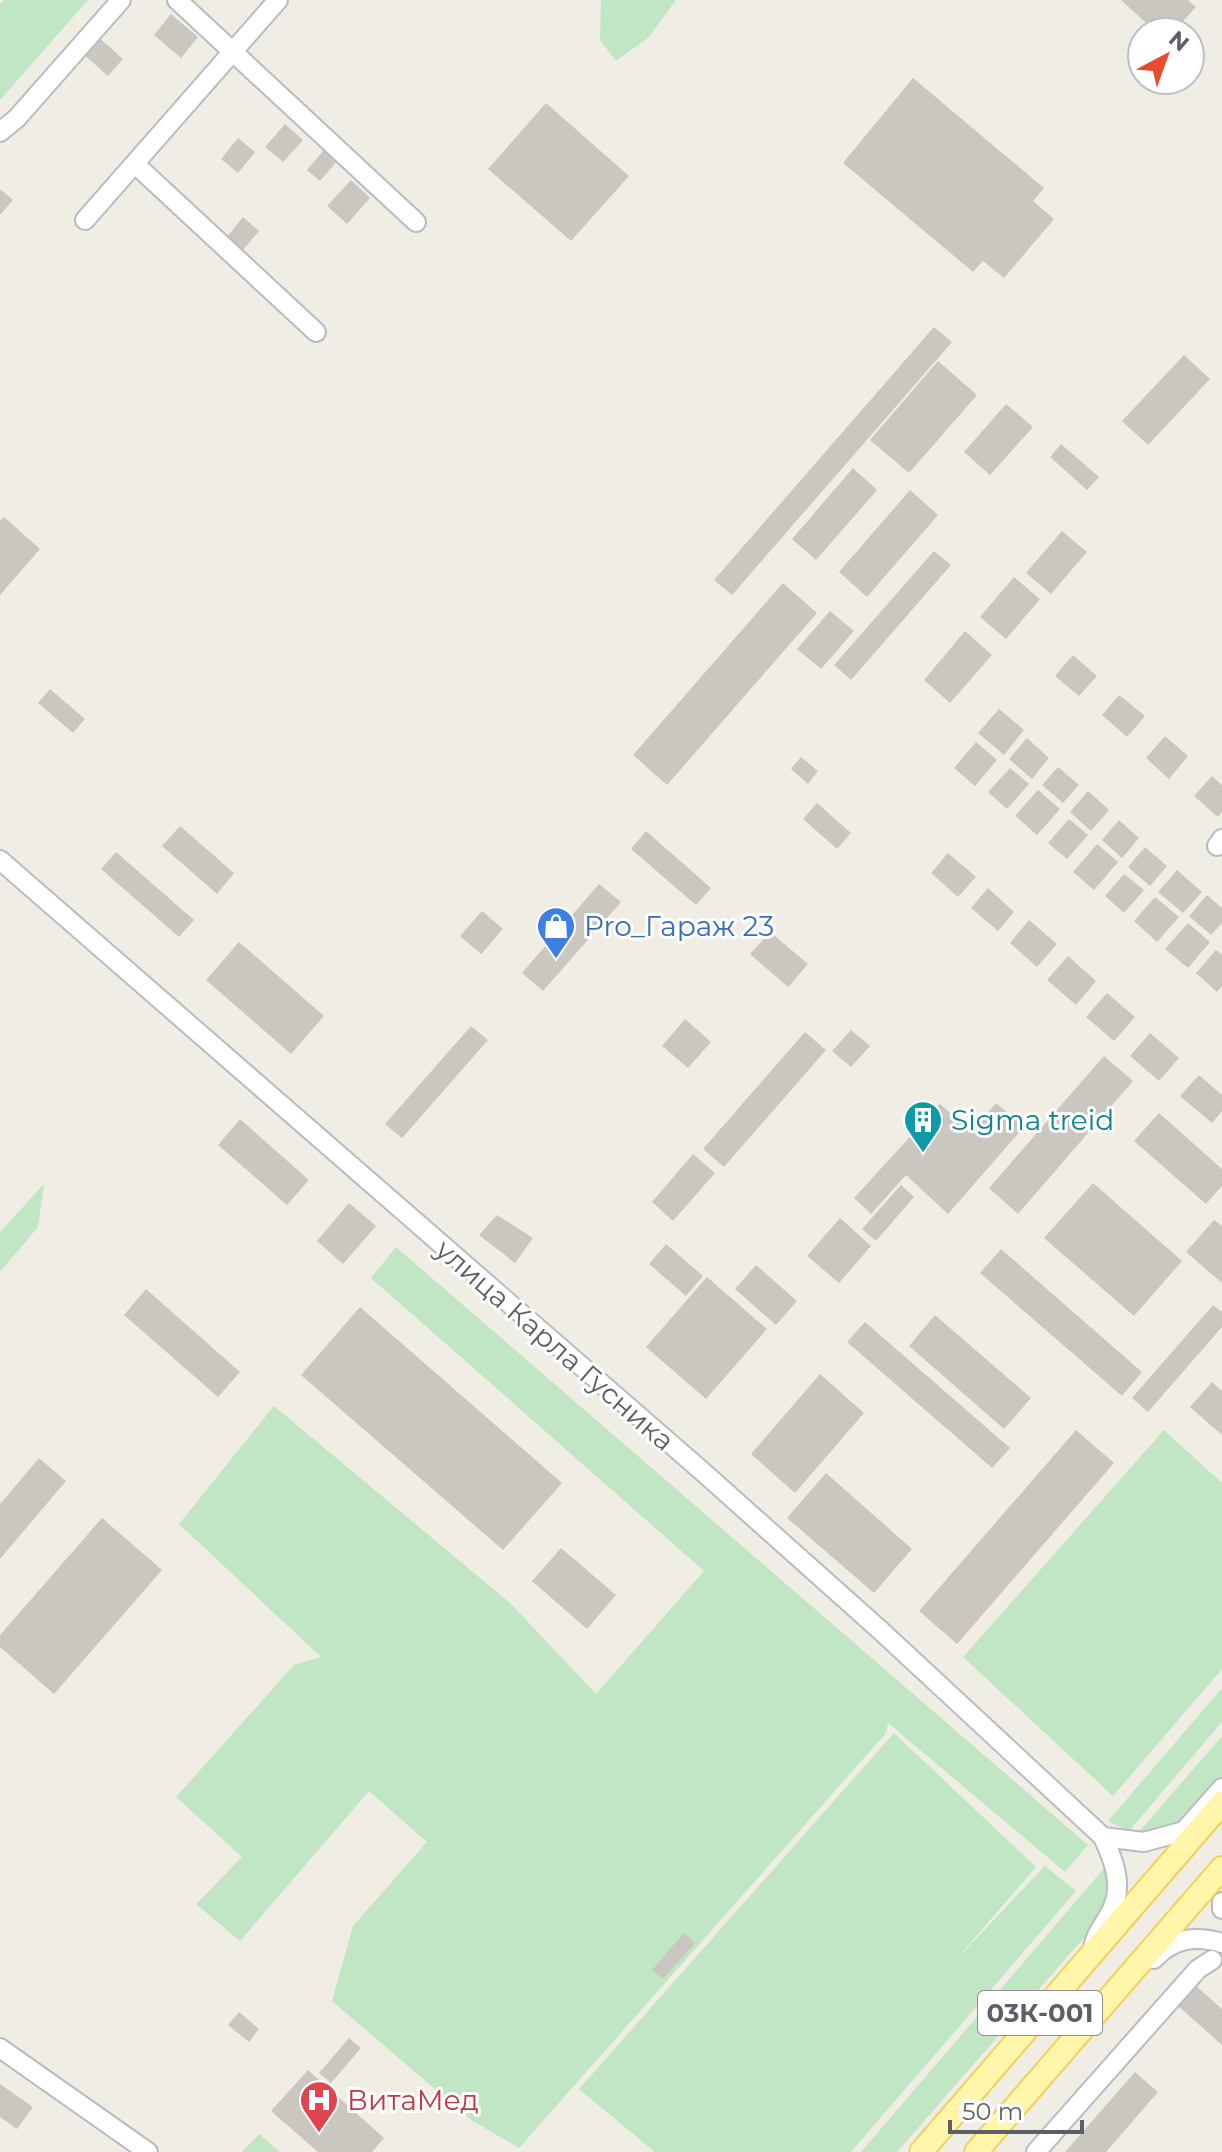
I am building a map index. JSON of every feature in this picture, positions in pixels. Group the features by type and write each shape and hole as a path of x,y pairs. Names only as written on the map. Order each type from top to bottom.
{"main road":[{"name":"03К-001","path":"921,2152 1222,1803"},
{"name":"03К-001","path":"976,2152 1222,1868"}],"street":[{"path":"0,132 17,118 121,0"},
{"path":"177,0 416,222"},
{"path":"85,220 278,0"},
{"path":"135,164 316,332"},
{"name":"улица Карла Гусника","path":"0,860 714,1483 1103,1837"},
{"path":"1103,1837 1144,1842 1184,1831 1222,1788"},
{"path":"1092,1953 1095,1936 1113,1908 1118,1885 1112,1857 1103,1837"},
{"path":"1222,1902 1222,1909"},
{"path":"1108,2000 1122,1996 1165,1946 1183,1939 1222,1943"},
{"path":"1036,2152 1198,1969 1212,1960"},
{"path":"0,2048 148,2152"}],"green space":[{"path":"4,0 88,0 0,100 0,4"},
{"path":"601,0 676,0 648,38 616,61 600,40"},
{"path":"44,1184 38,1227 0,1272 0,1232"},
{"path":"396,1247 1088,1845 1065,1872 888,1723 886,1733 519,2148 471,2120 332,2001 353,1926 427,1842 369,1791 240,1941 196,1904 242,1857 176,1797 294,1665 321,1657 179,1524 274,1406 510,1603 596,1694 704,1571 371,1278"},
{"path":"1164,1430 1222,1483 1222,1669 1113,1796 963,1657"},
{"path":"1222,1688 1222,1722 1129,1831 1108,1821"},
{"path":"894,1733 1036,1867 954,1962 1045,1866 1076,1891 851,2152 655,2152 579,2089"},
{"path":"1222,1736 1222,1775 1178,1824 1139,1832"},
{"path":"1106,1866 1110,1890 1088,1933 897,2152 861,2152"},
{"path":"259,2134 280,2152 242,2152"}],"building":[{"path":"1121,0 1188,0 1196,7 1188,16 1138,16"},
{"path":"171,14 198,37 181,58 154,35"},
{"path":"97,36 123,59 108,76 82,53"},
{"path":"913,78 1044,188 1033,201 1054,219 1004,278 983,261 973,272 843,163"},
{"path":"546,103 629,176 571,241 488,169"},
{"path":"285,124 303,140 283,162 265,147"},
{"path":"238,138 255,152 238,173 221,159"},
{"path":"324,150 337,161 320,181 307,170"},
{"path":"351,180 370,198 347,224 327,206"},
{"path":"0,189 13,200 0,215"},
{"path":"243,217 259,231 242,251 226,238"},
{"path":"934,327 952,342 732,595 714,580"},
{"path":"1184,355 1210,379 1148,445 1122,421"},
{"path":"938,361 977,395 909,473 870,440"},
{"path":"1006,404 1033,427 990,475 964,452"},
{"path":"1061,444 1099,477 1087,490 1050,457"},
{"path":"853,468 877,490 816,560 792,539"},
{"path":"910,490 938,515 867,597 839,572"},
{"path":"4,517 40,549 0,595 0,521"},
{"path":"1062,531 1087,552 1051,594 1026,573"},
{"path":"934,551 951,565 851,680 834,665"},
{"path":"1014,577 1040,599 1006,639 980,617"},
{"path":"783,583 817,613 667,785 633,755"},
{"path":"830,611 854,631 821,669 797,649"},
{"path":"965,631 992,655 950,703 924,680"},
{"path":"1073,655 1097,676 1079,696 1055,676"},
{"path":"50,689 85,719 73,733 38,703"},
{"path":"1119,695 1145,716 1127,737 1102,715"},
{"path":"999,709 1024,730 1004,755 978,733"},
{"path":"1165,736 1188,756 1169,779 1146,758"},
{"path":"1027,738 1049,758 1032,779 1009,759"},
{"path":"976,742 997,760 975,786 954,768"},
{"path":"801,757 818,771 808,784 791,769"},
{"path":"1058,767 1079,785 1063,803 1042,785"},
{"path":"1010,768 1029,784 1007,809 988,792"},
{"path":"1212,776 1222,785 1222,812 1218,817 1194,796"},
{"path":"1038,790 1060,809 1037,835 1015,816"},
{"path":"1088,791 1109,810 1091,831 1070,812"},
{"path":"817,803 851,833 837,849 803,819"},
{"path":"1069,819 1088,835 1067,859 1048,843"},
{"path":"1119,820 1139,838 1122,858 1102,840"},
{"path":"180,826 234,873 217,894 162,846"},
{"path":"646,831 711,888 696,905 631,849"},
{"path":"1097,844 1118,862 1094,890 1073,872"},
{"path":"1145,847 1167,866 1150,886 1128,867"},
{"path":"116,852 194,920 179,937 101,869"},
{"path":"948,853 976,877 958,897 931,873"},
{"path":"1177,870 1202,892 1183,913 1158,892"},
{"path":"1124,874 1144,890 1124,913 1105,896"},
{"path":"599,884 621,902 543,991 522,973"},
{"path":"988,888 1014,912 998,931 971,908"},
{"path":"1207,895 1222,908 1222,923 1211,935 1189,916"},
{"path":"1155,897 1179,917 1157,942 1134,921"},
{"path":"482,911 503,929 481,954 460,936"},
{"path":"1029,920 1057,944 1037,967 1010,943"},
{"path":"1188,923 1210,942 1188,968 1165,949"},
{"path":"770,932 808,964 788,987 750,954"},
{"path":"239,942 324,1016 291,1054 206,980"},
{"path":"1216,950 1222,955 1222,986 1217,992 1196,973"},
{"path":"1068,956 1096,981 1076,1005 1047,980"},
{"path":"1107,993 1135,1017 1114,1041 1086,1017"},
{"path":"685,1019 711,1042 688,1068 662,1046"},
{"path":"471,1026 488,1040 402,1138 385,1124"},
{"path":"851,1030 870,1046 851,1067 832,1051"},
{"path":"805,1032 826,1050 724,1167 703,1149"},
{"path":"1150,1033 1179,1058 1159,1081 1130,1056"},
{"path":"1104,1056 1133,1081 1018,1214 989,1188"},
{"path":"1199,1075 1222,1095 1222,1111 1212,1123 1180,1096"},
{"path":"996,1103 1024,1127 948,1214 906,1175 871,1214 854,1198 940,1104 971,1132"},
{"path":"1159,1113 1222,1169 1222,1186 1206,1204 1134,1141"},
{"path":"240,1119 309,1180 287,1205 218,1145"},
{"path":"693,1154 715,1173 673,1221 652,1202"},
{"path":"1093,1183 1182,1261 1134,1316 1044,1238"},
{"path":"901,1185 914,1197 876,1241 862,1229"},
{"path":"349,1203 376,1226 343,1264 317,1241"},
{"path":"497,1215 533,1238 515,1263 479,1235"},
{"path":"840,1218 871,1246 839,1283 807,1256"},
{"path":"1214,1220 1222,1226 1222,1283 1186,1252"},
{"path":"666,1244 703,1276 686,1296 649,1264"},
{"path":"1001,1249 1142,1372 1122,1396 980,1273"},
{"path":"756,1265 797,1301 776,1325 735,1289"},
{"path":"707,1277 767,1329 706,1399 646,1347"},
{"path":"146,1289 240,1372 218,1397 124,1315"},
{"path":"1213,1305 1222,1312 1222,1327 1148,1412 1132,1398"},
{"path":"360,1307 562,1483 503,1550 301,1375"},
{"path":"935,1315 1031,1398 1004,1429 909,1346"},
{"path":"865,1322 1010,1448 992,1468 847,1342"},
{"path":"820,1374 864,1413 795,1493 751,1454"},
{"path":"1212,1382 1222,1391 1222,1435 1190,1407"},
{"path":"1076,1430 1114,1463 957,1644 919,1611"},
{"path":"39,1458 66,1481 0,1559 0,1504"},
{"path":"826,1473 912,1549 874,1593 787,1518"},
{"path":"102,1518 162,1570 54,1694 0,1647 0,1635"},
{"path":"561,1548 616,1595 587,1629 532,1581"},
{"path":"684,1933 695,1943 663,1979 652,1970"},
{"path":"1195,1985 1222,2009 1222,2045 1177,2005"},
{"path":"239,2012 259,2029 249,2042 228,2025"},
{"path":"349,2038 361,2048 331,2083 319,2073"},
{"path":"308,2070 384,2138 372,2152 318,2152 271,2111"},
{"path":"1135,2072 1158,2092 1106,2152 1065,2152"},
{"path":"0,2084 33,2107 17,2129 0,2117"}],"place":[{"name":"Pro_Гараж 23","path":"556,960"},
{"name":"Sigma treid","path":"923,1154"},
{"name":"ВитаMед","path":"319,2134"}]}
